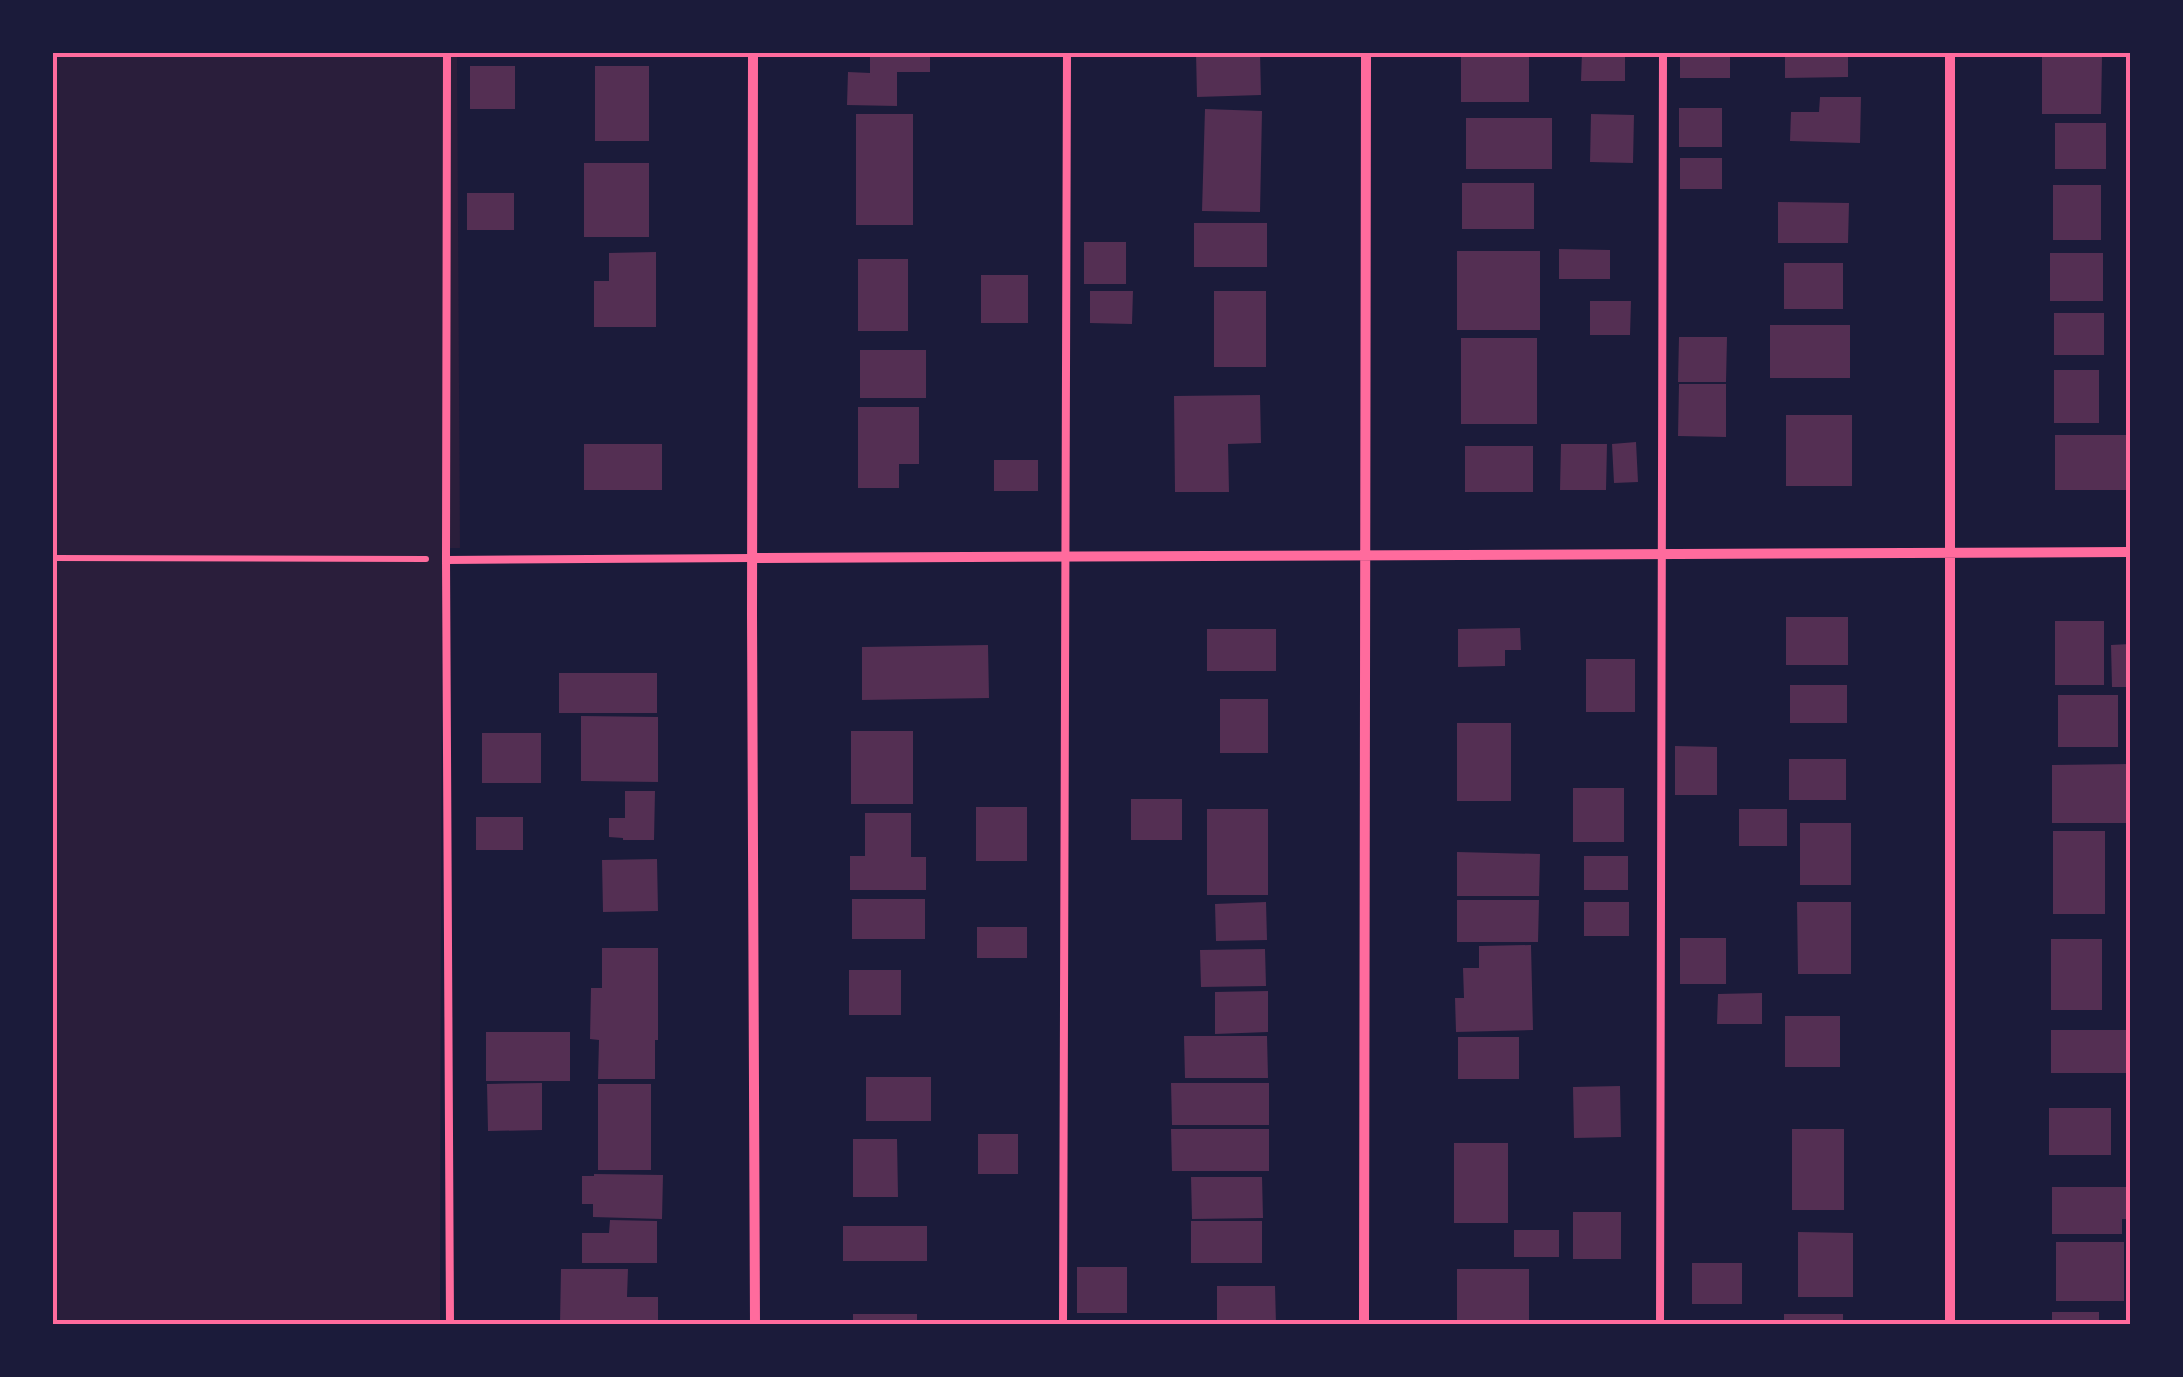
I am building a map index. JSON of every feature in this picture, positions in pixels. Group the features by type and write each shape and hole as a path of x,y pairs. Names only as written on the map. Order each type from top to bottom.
{"street":[{"path":"753,52 756,1324"},
{"path":"1364,1324 1366,52"},
{"path":"1950,52 1950,1324"},
{"path":"752,558 2130,552"}],"lane":[{"path":"447,52 450,1324"},
{"path":"1063,1324 1067,52"},
{"path":"1660,1324 1663,52"},
{"path":"446,560 752,558"}],"path":[{"path":"52,558 446,560"}],"shaded area":[{"path":"52,53 457,53 460,548 442,548 440,1324 53,1324"}],"building":[{"path":"870,52 930,52 930,72 897,72 897,106 847,105 848,72 870,73"},
{"path":"1196,52 1260,52 1261,95 1197,97"},
{"path":"1582,52 1625,52 1625,81 1581,81"},
{"path":"1680,52 1730,52 1730,78 1680,78"},
{"path":"1785,52 1848,52 1848,77 1785,78"},
{"path":"1461,56 1529,56 1529,102 1461,102"},
{"path":"2042,56 2102,56 2101,114 2042,114"},
{"path":"470,66 515,66 515,109 470,109"},
{"path":"595,66 649,66 649,141 595,141"},
{"path":"1820,97 1861,97 1860,143 1790,141 1791,112 1819,112"},
{"path":"1679,108 1722,108 1722,147 1679,147"},
{"path":"1205,109 1262,111 1260,212 1202,211"},
{"path":"856,114 913,114 913,225 856,225"},
{"path":"1591,114 1634,115 1633,163 1590,162"},
{"path":"1466,118 1552,118 1552,169 1466,169"},
{"path":"2055,123 2106,123 2106,169 2055,169"},
{"path":"1680,158 1722,158 1722,189 1680,189"},
{"path":"584,163 649,163 649,237 584,237"},
{"path":"1462,183 1534,183 1534,229 1462,229"},
{"path":"2053,185 2101,185 2101,240 2053,240"},
{"path":"467,193 514,193 514,230 467,230"},
{"path":"1778,202 1849,203 1848,243 1778,243"},
{"path":"1194,223 1267,223 1267,267 1194,267"},
{"path":"1084,242 1126,242 1126,284 1084,284"},
{"path":"1559,249 1610,250 1610,279 1559,279"},
{"path":"1457,251 1540,251 1540,330 1457,330"},
{"path":"656,252 656,327 594,327 594,281 609,281 609,253"},
{"path":"2050,253 2103,253 2103,301 2050,301"},
{"path":"858,259 908,259 908,331 858,331"},
{"path":"1784,263 1843,263 1843,309 1784,309"},
{"path":"981,275 1028,275 1028,323 981,323"},
{"path":"1090,291 1133,291 1132,324 1090,323"},
{"path":"1214,291 1266,291 1266,367 1214,367"},
{"path":"1590,301 1631,301 1630,335 1590,335"},
{"path":"2054,313 2104,313 2104,355 2054,355"},
{"path":"1770,325 1850,325 1850,378 1770,378"},
{"path":"1679,337 1727,337 1726,382 1678,382"},
{"path":"1461,338 1537,338 1537,424 1461,424"},
{"path":"860,350 926,350 926,398 860,398"},
{"path":"2054,370 2099,370 2099,423 2054,423"},
{"path":"1679,384 1726,384 1726,437 1678,436"},
{"path":"1260,395 1261,443 1228,444 1229,492 1175,492 1174,396"},
{"path":"858,407 919,407 919,464 899,464 899,488 858,488"},
{"path":"1786,415 1852,415 1852,486 1786,486"},
{"path":"2055,435 2129,435 2129,490 2055,490"},
{"path":"1636,442 1638,482 1614,483 1612,444"},
{"path":"584,444 662,444 662,490 584,490"},
{"path":"1561,444 1607,444 1606,490 1560,490"},
{"path":"1465,446 1533,446 1533,492 1465,492"},
{"path":"994,460 1038,460 1038,491 994,491"},
{"path":"1786,617 1848,617 1848,665 1786,665"},
{"path":"2055,621 2104,621 2104,685 2055,685"},
{"path":"1520,628 1521,650 1505,650 1505,666 1458,667 1458,629"},
{"path":"1207,629 1276,629 1276,671 1207,671"},
{"path":"2130,644 2130,687 2112,687 2111,645"},
{"path":"988,645 989,698 862,700 862,647"},
{"path":"1586,659 1635,659 1635,712 1586,712"},
{"path":"559,673 657,673 657,713 559,713"},
{"path":"1790,685 1847,685 1847,723 1790,723"},
{"path":"2058,695 2118,695 2118,747 2058,747"},
{"path":"1220,699 1268,699 1268,753 1220,753"},
{"path":"581,716 658,717 658,782 581,781"},
{"path":"1457,723 1511,723 1511,801 1457,801"},
{"path":"851,731 913,731 913,804 851,804"},
{"path":"482,733 541,733 541,783 482,783"},
{"path":"1675,746 1717,747 1717,795 1675,795"},
{"path":"1789,759 1846,759 1846,800 1789,800"},
{"path":"2130,764 2130,823 2052,823 2052,765"},
{"path":"1573,788 1624,788 1624,842 1573,842"},
{"path":"625,791 655,791 654,840 609,837 609,818 625,818"},
{"path":"1131,799 1182,799 1182,840 1131,840"},
{"path":"976,807 1027,807 1027,861 976,861"},
{"path":"1207,809 1268,809 1268,895 1207,895"},
{"path":"1739,809 1787,809 1787,846 1739,846"},
{"path":"865,813 911,813 911,857 926,857 926,890 850,890 850,856 865,856"},
{"path":"476,817 523,817 523,850 476,850"},
{"path":"1800,823 1851,823 1851,885 1800,885"},
{"path":"2053,831 2105,831 2105,914 2053,914"},
{"path":"1457,852 1540,854 1539,896 1457,896"},
{"path":"1584,856 1628,856 1628,890 1584,890"},
{"path":"657,859 658,911 603,912 602,860"},
{"path":"852,899 925,899 925,939 852,939"},
{"path":"1457,900 1539,900 1538,942 1457,942"},
{"path":"1266,902 1267,940 1216,941 1215,904"},
{"path":"1584,902 1629,902 1629,936 1584,936"},
{"path":"1797,902 1851,902 1851,974 1798,974"},
{"path":"977,927 1027,927 1027,958 977,958"},
{"path":"1680,938 1726,938 1726,984 1680,984"},
{"path":"2051,939 2102,939 2102,1010 2051,1010"},
{"path":"1531,945 1533,1030 1456,1032 1455,998 1464,998 1463,968 1479,968 1479,946"},
{"path":"602,948 658,948 655,1079 598,1079 599,1040 590,1039 591,988 602,988"},
{"path":"1265,949 1266,986 1201,987 1200,950"},
{"path":"849,970 901,970 901,1015 849,1015"},
{"path":"1268,991 1268,1032 1215,1034 1215,992"},
{"path":"1762,993 1762,1024 1717,1024 1718,994"},
{"path":"1785,1016 1840,1016 1840,1067 1785,1067"},
{"path":"2051,1030 2130,1030 2130,1073 2051,1073"},
{"path":"486,1032 570,1032 570,1081 486,1081"},
{"path":"1184,1036 1267,1036 1268,1078 1185,1078"},
{"path":"1458,1037 1519,1037 1519,1079 1458,1079"},
{"path":"866,1077 931,1077 931,1121 866,1121"},
{"path":"542,1083 542,1130 488,1131 487,1084"},
{"path":"1171,1083 1269,1083 1269,1125 1172,1125"},
{"path":"598,1084 651,1084 651,1170 598,1170"},
{"path":"1620,1086 1621,1137 1574,1138 1573,1087"},
{"path":"2049,1108 2111,1108 2111,1155 2049,1155"},
{"path":"1171,1129 1269,1129 1269,1171 1172,1171"},
{"path":"1792,1129 1844,1129 1844,1210 1792,1210"},
{"path":"978,1134 1018,1134 1018,1174 978,1174"},
{"path":"853,1139 897,1139 898,1197 853,1197"},
{"path":"1454,1143 1508,1143 1508,1223 1454,1223"},
{"path":"663,1175 662,1219 593,1217 593,1204 582,1204 582,1176"},
{"path":"1191,1177 1262,1177 1263,1218 1192,1219"},
{"path":"2052,1187 2130,1187 2130,1219 2122,1219 2122,1234 2052,1234"},
{"path":"1573,1212 1621,1212 1621,1259 1573,1259"},
{"path":"610,1220 657,1221 657,1263 582,1263 582,1233 609,1233"},
{"path":"1191,1221 1262,1221 1262,1263 1191,1263"},
{"path":"843,1226 927,1226 927,1261 843,1261"},
{"path":"1514,1230 1559,1230 1559,1257 1514,1257"},
{"path":"1798,1232 1853,1233 1853,1297 1798,1297"},
{"path":"2056,1242 2124,1242 2124,1301 2056,1301"},
{"path":"1692,1263 1742,1263 1742,1304 1692,1304"},
{"path":"1077,1267 1127,1267 1127,1313 1077,1313"},
{"path":"561,1269 628,1269 627,1297 658,1297 658,1324 560,1324"},
{"path":"1457,1269 1529,1269 1529,1324 1457,1324"},
{"path":"1217,1286 1275,1286 1276,1324 1217,1324"},
{"path":"2052,1312 2099,1312 2099,1324 2052,1324"},
{"path":"853,1314 917,1314 917,1324 853,1324"},
{"path":"1784,1314 1843,1314 1843,1324 1784,1324"}]}
